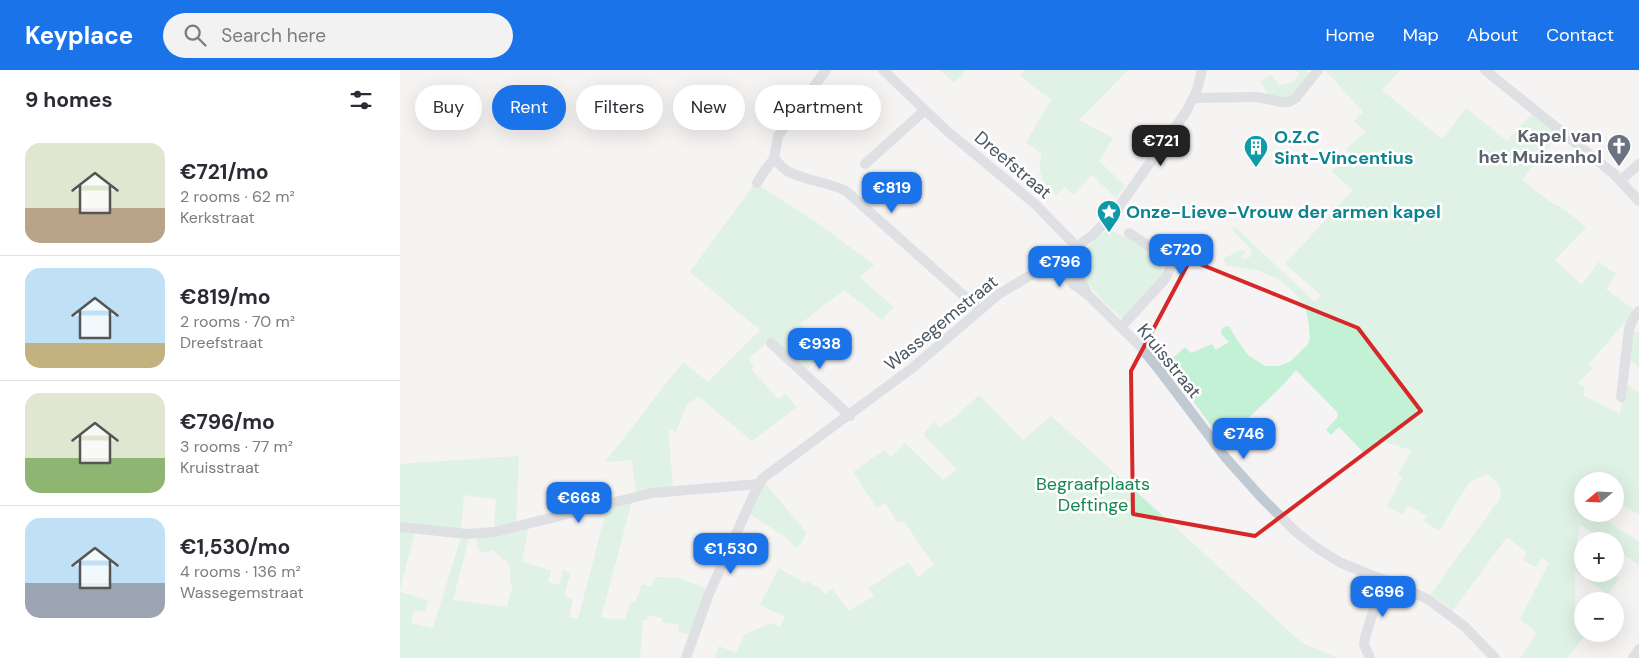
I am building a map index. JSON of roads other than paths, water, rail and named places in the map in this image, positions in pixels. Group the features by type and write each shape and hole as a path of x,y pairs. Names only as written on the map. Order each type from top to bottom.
{"street":[{"path":"816,85 826,70"},
{"name":"Dreefstraat","path":"884,70 946,130 1035,204 1073,250"},
{"name":"Wassegemstraat","path":"686,658 708,596 763,478 850,416 945,342 999,294 1073,250 1093,234 1118,208 1186,112 1194,98 1202,70"},
{"path":"1194,98 1257,97 1289,102 1296,98 1318,70"},
{"path":"1485,70 1621,180 1639,201"},
{"path":"865,164 925,110"},
{"path":"757,183 764,170 774,159 778,136 782,130"},
{"path":"774,159 785,170 795,175 839,187 846,191 980,310"},
{"path":"1621,180 1639,164"},
{"path":"1121,327 1165,280 1172,264 1167,258 1129,233"},
{"name":"Kruisstraat","path":"1073,250 1088,295"},
{"name":"Kruisstraat","path":"1055,260 1073,284 1088,295 1121,327 1157,367 1226,458 1296,532 1341,563 1429,600 1464,626 1495,658"},
{"path":"1622,397 1629,329 1639,311"},
{"path":"771,343 850,416"},
{"path":"400,527 467,534 494,532 652,493 759,484"},
{"path":"1364,655 1365,637 1383,580"},
{"path":"1633,658 1639,649"}],"place":[{"name":"Kapel van het Muizenhol","path":"1619,167"},
{"name":"O.Z.C Sint-Vincentius","path":"1256,168"},
{"name":"Onze-Lieve-Vrouw der armen kapel","path":"1109,233"}],"park label":[{"name":"Begraafplaats Deftinge","path":"1093,494"}]}
